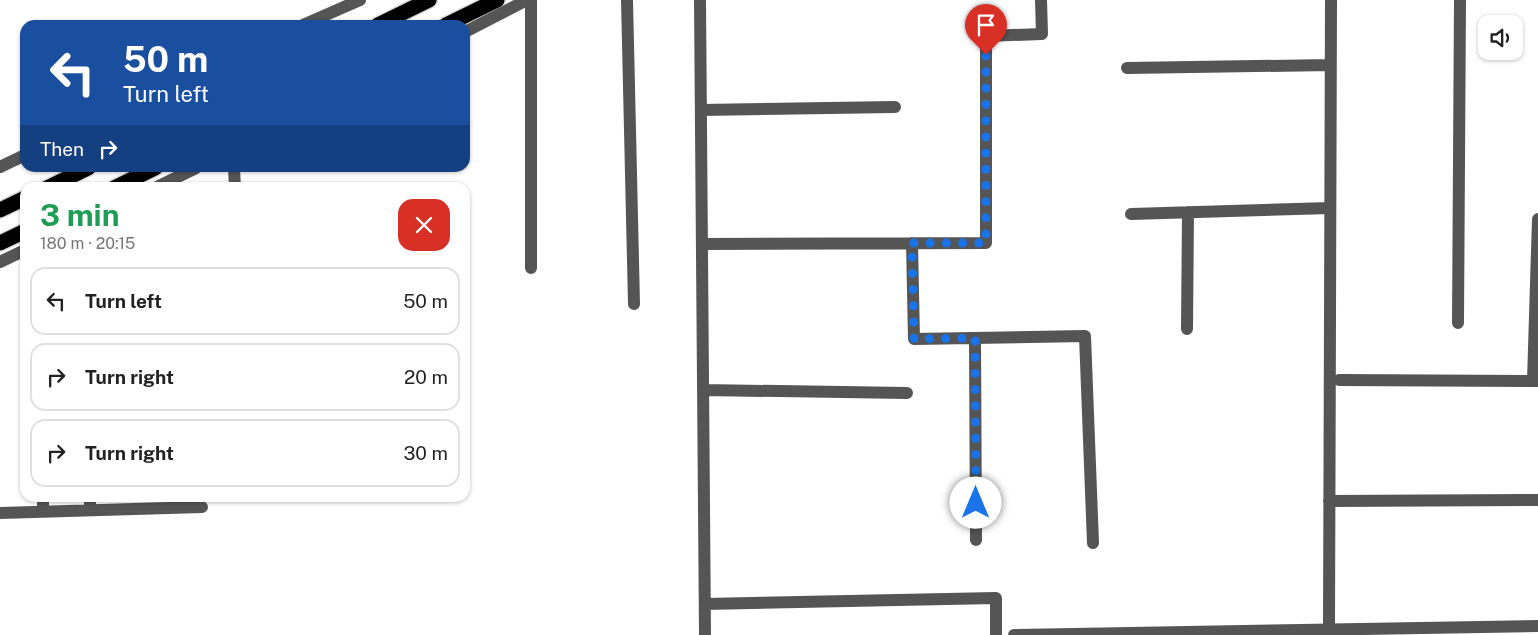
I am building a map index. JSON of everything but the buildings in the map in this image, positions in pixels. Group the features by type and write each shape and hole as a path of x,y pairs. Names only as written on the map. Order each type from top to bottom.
{"highway":[{"path":"388,20 430,0"},
{"path":"456,20 497,0"},
{"path":"59,182 80,172"},
{"path":"126,182 147,172"},
{"path":"0,210 20,200"},
{"path":"0,243 20,233"}],"street":[{"path":"314,20 360,0"},
{"path":"470,29 527,0"},
{"path":"531,0 531,268"},
{"path":"627,0 634,304"},
{"path":"700,0 705,635"},
{"path":"702,244 986,243 986,36 1042,34 1041,0"},
{"path":"1329,628 1331,0"},
{"path":"1458,323 1460,0"},
{"path":"1127,68 1330,65"},
{"path":"701,110 894,107"},
{"path":"0,167 20,157"},
{"path":"167,182 188,172"},
{"path":"1131,214 1330,208"},
{"path":"1187,329 1188,212"},
{"path":"1339,380 1536,381 1538,219"},
{"path":"912,243 914,339 1085,336 1093,542"},
{"path":"0,262 20,252"},
{"path":"975,338 976,540"},
{"path":"703,390 907,393"},
{"path":"1329,501 1538,500"},
{"path":"42,502 43,512"},
{"path":"0,513 43,512 90,504 202,507"},
{"path":"705,604 996,598 996,635"},
{"path":"1014,635 1329,628 1538,626"}],"route":[{"path":"976,503 975,338 914,339 912,243 986,243 986,55"}]}
